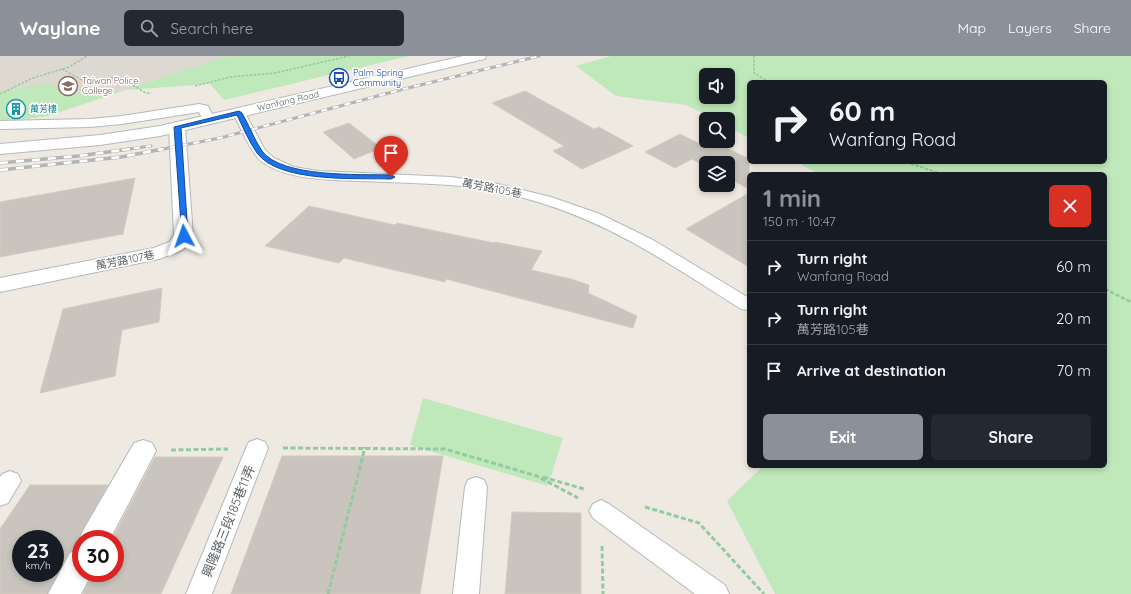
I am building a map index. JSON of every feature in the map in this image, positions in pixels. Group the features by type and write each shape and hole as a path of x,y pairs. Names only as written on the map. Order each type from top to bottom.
{"street":[{"name":"Wanfang Road","path":"0,149 111,140 239,113 480,56"},
{"name":"萬芳路107巷","path":"0,285 159,253 176,246 184,236 177,127"},
{"path":"99,530 143,451"},
{"path":"64,594 72,579"}],"lane":[{"path":"0,125 90,123 122,120 200,108 204,109 208,120"},
{"name":"萬芳路105巷","path":"239,113 260,152 269,161 291,170 318,175 451,181 498,188 546,200 595,217 647,243 747,305"},
{"name":"興隆路三段185巷11弄","path":"199,594 257,448"},
{"path":"466,594 476,487"},
{"path":"601,511 716,594"}],"path":[{"path":"0,94 33,78 62,69 87,56"},
{"path":"194,86 230,77 275,73 349,56"},
{"path":"754,56 754,73 766,80"},
{"path":"62,69 82,80 119,78 146,93 156,93"},
{"path":"912,164 936,172"},
{"path":"1107,290 1131,302"},
{"path":"328,594 365,447"},
{"path":"143,451 257,448 445,448 537,476 601,511 603,594"}],"shaded area":[{"name":"Taiwan Police College","path":"0,56 241,56 224,57 48,116 0,122"}],"green space":[{"path":"409,56 224,100 210,84 125,90 224,57"},
{"path":"611,56 1131,56 1131,594 775,594 727,501 761,468 1107,468 1107,172 815,172 800,164 1107,164 1107,80 747,80 747,137 735,131 735,112 700,112 686,105 616,96 576,66"},
{"path":"50,83 68,94 125,90 48,116 0,122 0,92"},
{"path":"423,398 563,438 548,486 410,445"}],"building":[{"path":"525,91 594,129 599,127 633,146 582,169 553,151 564,146 492,103"},
{"path":"349,123 381,148 354,159 323,132"},
{"path":"680,134 699,144 699,148 726,148 747,158 749,172 747,172 747,188 735,182 735,156 699,156 699,163 692,159 675,168 645,152"},
{"path":"135,178 123,234 0,257 0,202"},
{"path":"747,194 747,266 686,229"},
{"path":"309,206 395,225 397,223 494,243 542,251 531,270 571,279 589,285 588,293 637,316 633,328 446,279 445,282 344,258 339,263 265,246"},
{"path":"162,288 159,322 122,330 115,376 40,393 63,309"},
{"path":"282,456 443,456 420,594 231,594"},
{"path":"155,457 223,457 161,594 83,594 89,582 124,582 124,530 117,530"},
{"path":"30,485 108,485 83,530 72,530 72,551 69,552 64,562 64,530 12,530 12,582 53,582 47,594 0,594 0,529"},
{"path":"512,512 581,513 581,594 505,594"}],"railway":[{"path":"158,150 220,138 400,90 539,56"},
{"path":"122,150 151,146"},
{"path":"0,163 78,156 130,149"},
{"path":"0,170 121,157 163,149"}],"place":[{"name":"Palm Spring Community","path":"339,78"},
{"name":"Taiwan Police College","path":"68,86"},
{"name":"萬芳樓","path":"16,109"}],"route":[{"path":"184,236 177,127 239,113 260,152 269,161 291,170 318,175 391,177"}]}
